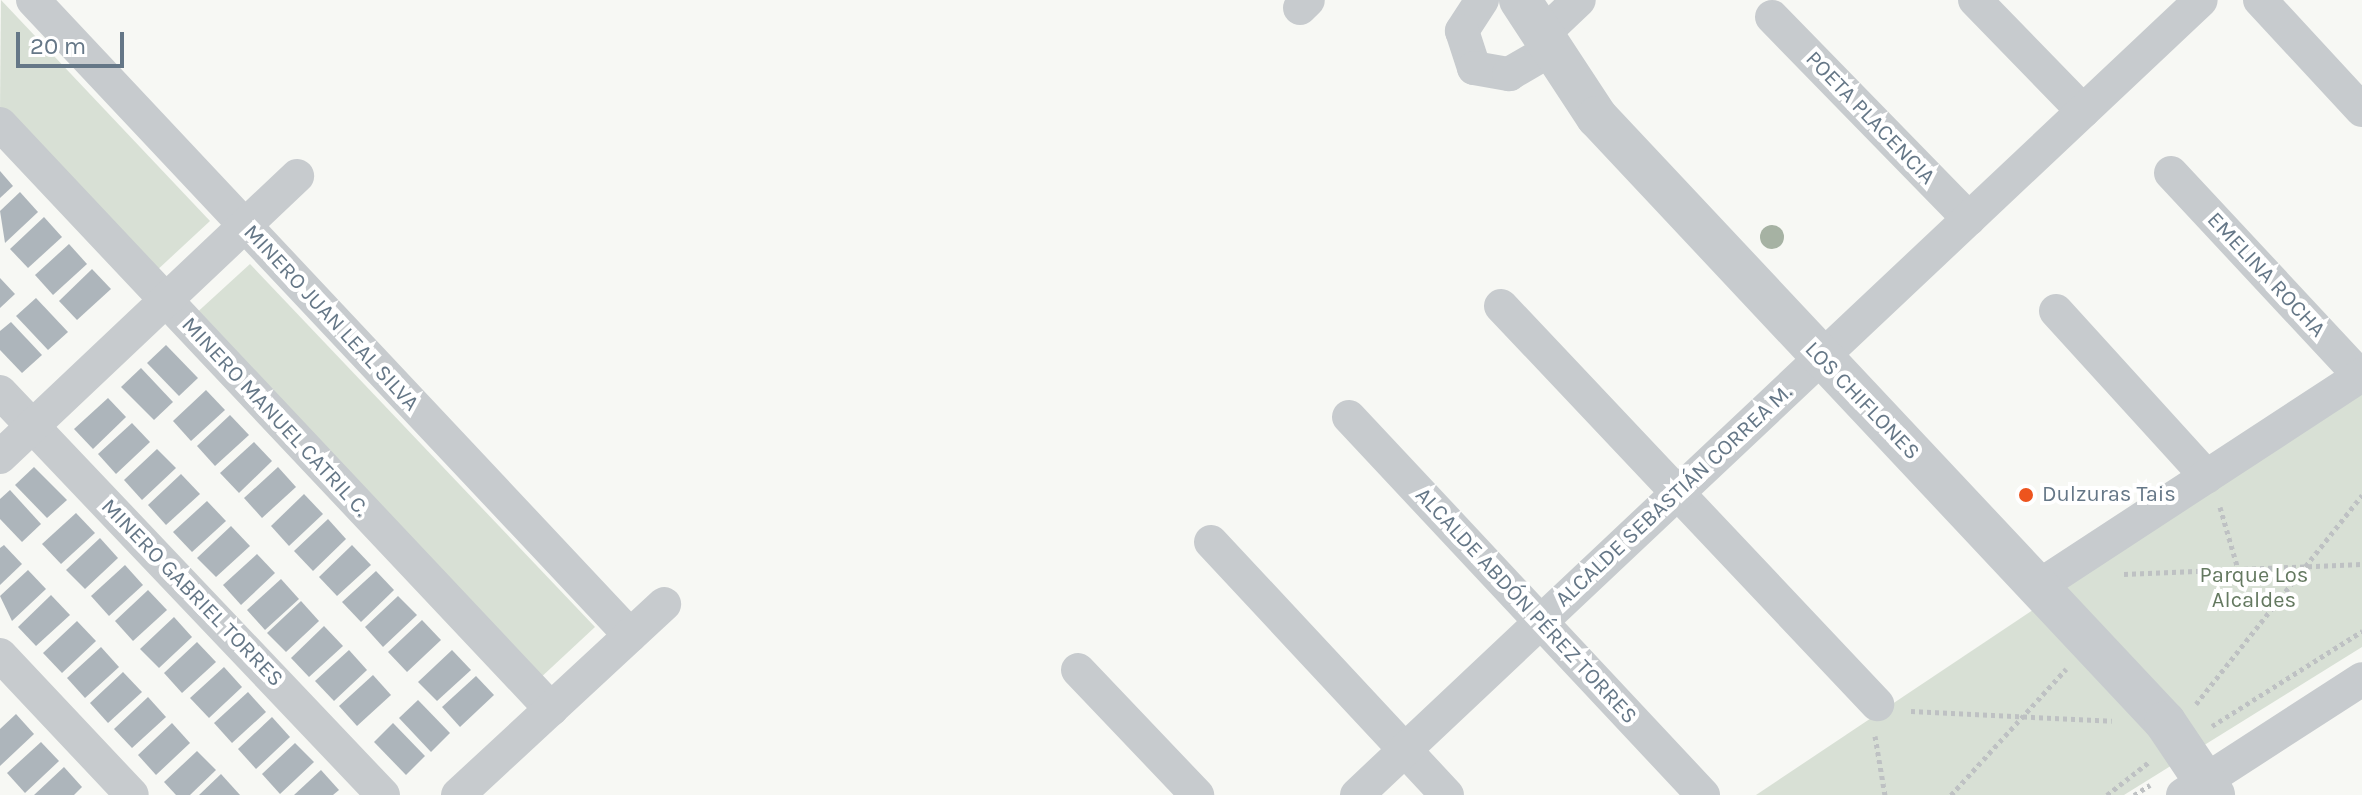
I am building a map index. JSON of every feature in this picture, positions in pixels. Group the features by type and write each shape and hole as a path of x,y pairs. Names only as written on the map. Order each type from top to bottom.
{"street":[{"name":"MINERO JUAN LEAL SILVA","path":"33,0 630,635"},
{"path":"1482,0 1462,31 1474,68 1509,74 1546,43 1579,0"},
{"name":"LOS CHIFLONES","path":"1520,0 1597,117 1821,358 2055,576 2091,641 2188,725 2200,790"},
{"path":"1975,0 2083,111"},
{"path":"2260,0 2362,110"},
{"name":"ALCALDE SEBASTIÁN CORREA M.","path":"1357,795 2195,2"},
{"name":"POETA PLACENCIA","path":"1772,17 1969,219"},
{"name":"MINERO MANUEL CATRIL C.","path":"0,124 551,709"},
{"name":"EMELINA ROCHA","path":"2171,173 2361,376"},
{"path":"0,457 297,176"},
{"path":"1501,306 1877,704"},
{"path":"2056,311 2207,477"},
{"path":"2055,576 2361,376"},
{"name":"MINERO GABRIEL TORRES","path":"0,392 383,795"},
{"name":"ALCALDE ABDÓN PÉREZ TORRES","path":"1349,417 1703,795"},
{"path":"1211,542 1447,795"},
{"path":"458,795 664,604"},
{"path":"0,655 132,795"},
{"path":"1078,670 1197,795"},
{"path":"2200,790 2362,679"}],"path":[{"path":"2207,477 2238,569"},
{"path":"2107,795 2188,725 2362,495"},
{"path":"2055,576 2362,564"},
{"path":"1885,795 1877,704 2023,718 2188,725 2362,631"},
{"path":"1951,795 2091,641"}],"green space":[{"path":"1,0 210,221 154,273 0,111"},
{"path":"250,264 595,627 537,681 192,317"},
{"name":"Parque Los Alcaldes","path":"2362,390 2362,647 2124,795 1756,795"}],"building":[{"path":"0,171 13,186 0,198"},
{"path":"20,192 38,212 5,243 0,211"},
{"path":"44,217 62,237 28,268 10,249"},
{"path":"69,244 87,264 53,295 35,275"},
{"path":"92,269 111,289 77,320 59,301"},
{"path":"0,278 15,294 0,308"},
{"path":"36,298 68,332 48,350 16,316"},
{"path":"11,322 42,355 22,373 0,350 0,331"},
{"path":"166,345 198,378 179,396 147,363"},
{"path":"141,368 173,402 154,420 121,387"},
{"path":"206,390 225,410 191,441 173,421"},
{"path":"108,398 126,417 93,449 74,429"},
{"path":"230,415 249,435 215,466 197,446"},
{"path":"132,423 150,442 116,474 98,454"},
{"path":"254,442 272,461 239,493 220,473"},
{"path":"157,449 176,468 142,500 124,480"},
{"path":"34,467 67,500 47,518 15,485"},
{"path":"278,467 296,487 262,518 244,498"},
{"path":"181,474 200,494 166,525 148,505"},
{"path":"10,490 41,524 22,542 0,519 0,499"},
{"path":"304,494 323,514 289,546 271,526"},
{"path":"207,501 226,521 192,552 173,532"},
{"path":"76,513 95,533 61,564 42,544"},
{"path":"328,519 346,539 313,571 294,551"},
{"path":"231,526 250,546 216,577 197,558"},
{"path":"100,538 118,558 85,589 66,570"},
{"path":"4,545 22,564 0,585 0,548"},
{"path":"352,545 371,565 337,596 319,577"},
{"path":"257,554 275,573 241,605 223,585"},
{"path":"125,565 143,585 109,616 91,596"},
{"path":"28,570 46,589 12,621 0,596"},
{"path":"376,571 394,590 361,622 342,602"},
{"path":"281,579 299,599 265,630 247,610"},
{"path":"148,590 167,610 133,641 115,621"},
{"path":"51,595 70,615 36,646 18,627"},
{"path":"398,596 417,615 383,647 365,627"},
{"path":"301,601 319,621 286,652 267,633"},
{"path":"174,617 192,637 159,668 140,649"},
{"path":"422,620 441,640 407,672 388,652"},
{"path":"77,621 96,641 62,673 43,653"},
{"path":"324,626 343,646 309,677 291,658"},
{"path":"197,642 216,662 182,693 164,673"},
{"path":"101,647 119,667 85,698 67,678"},
{"path":"349,650 367,670 334,701 315,681"},
{"path":"452,650 471,670 437,701 418,682"},
{"path":"224,667 242,687 209,718 190,698"},
{"path":"123,672 142,692 108,723 90,703"},
{"path":"373,675 391,695 357,726 339,706"},
{"path":"476,676 494,695 460,727 442,707"},
{"path":"248,692 266,712 232,743 214,723"},
{"path":"148,697 166,717 132,748 114,729"},
{"path":"418,700 450,733 431,752 399,718"},
{"path":"16,714 34,734 0,766 0,729"},
{"path":"272,717 290,737 256,769 238,749"},
{"path":"172,723 190,743 156,775 138,755"},
{"path":"393,723 425,756 406,775 374,742"},
{"path":"41,742 59,761 25,793 7,773"},
{"path":"295,743 314,762 280,794 262,774"},
{"path":"197,751 216,770 190,795 176,795 164,782"},
{"path":"64,767 82,787 74,795 34,795"},
{"path":"321,770 339,790 333,795 294,795"},
{"path":"221,774 240,795 199,795"}],"place":[{"name":"Dulzuras Tais","path":"2026,495"}]}
